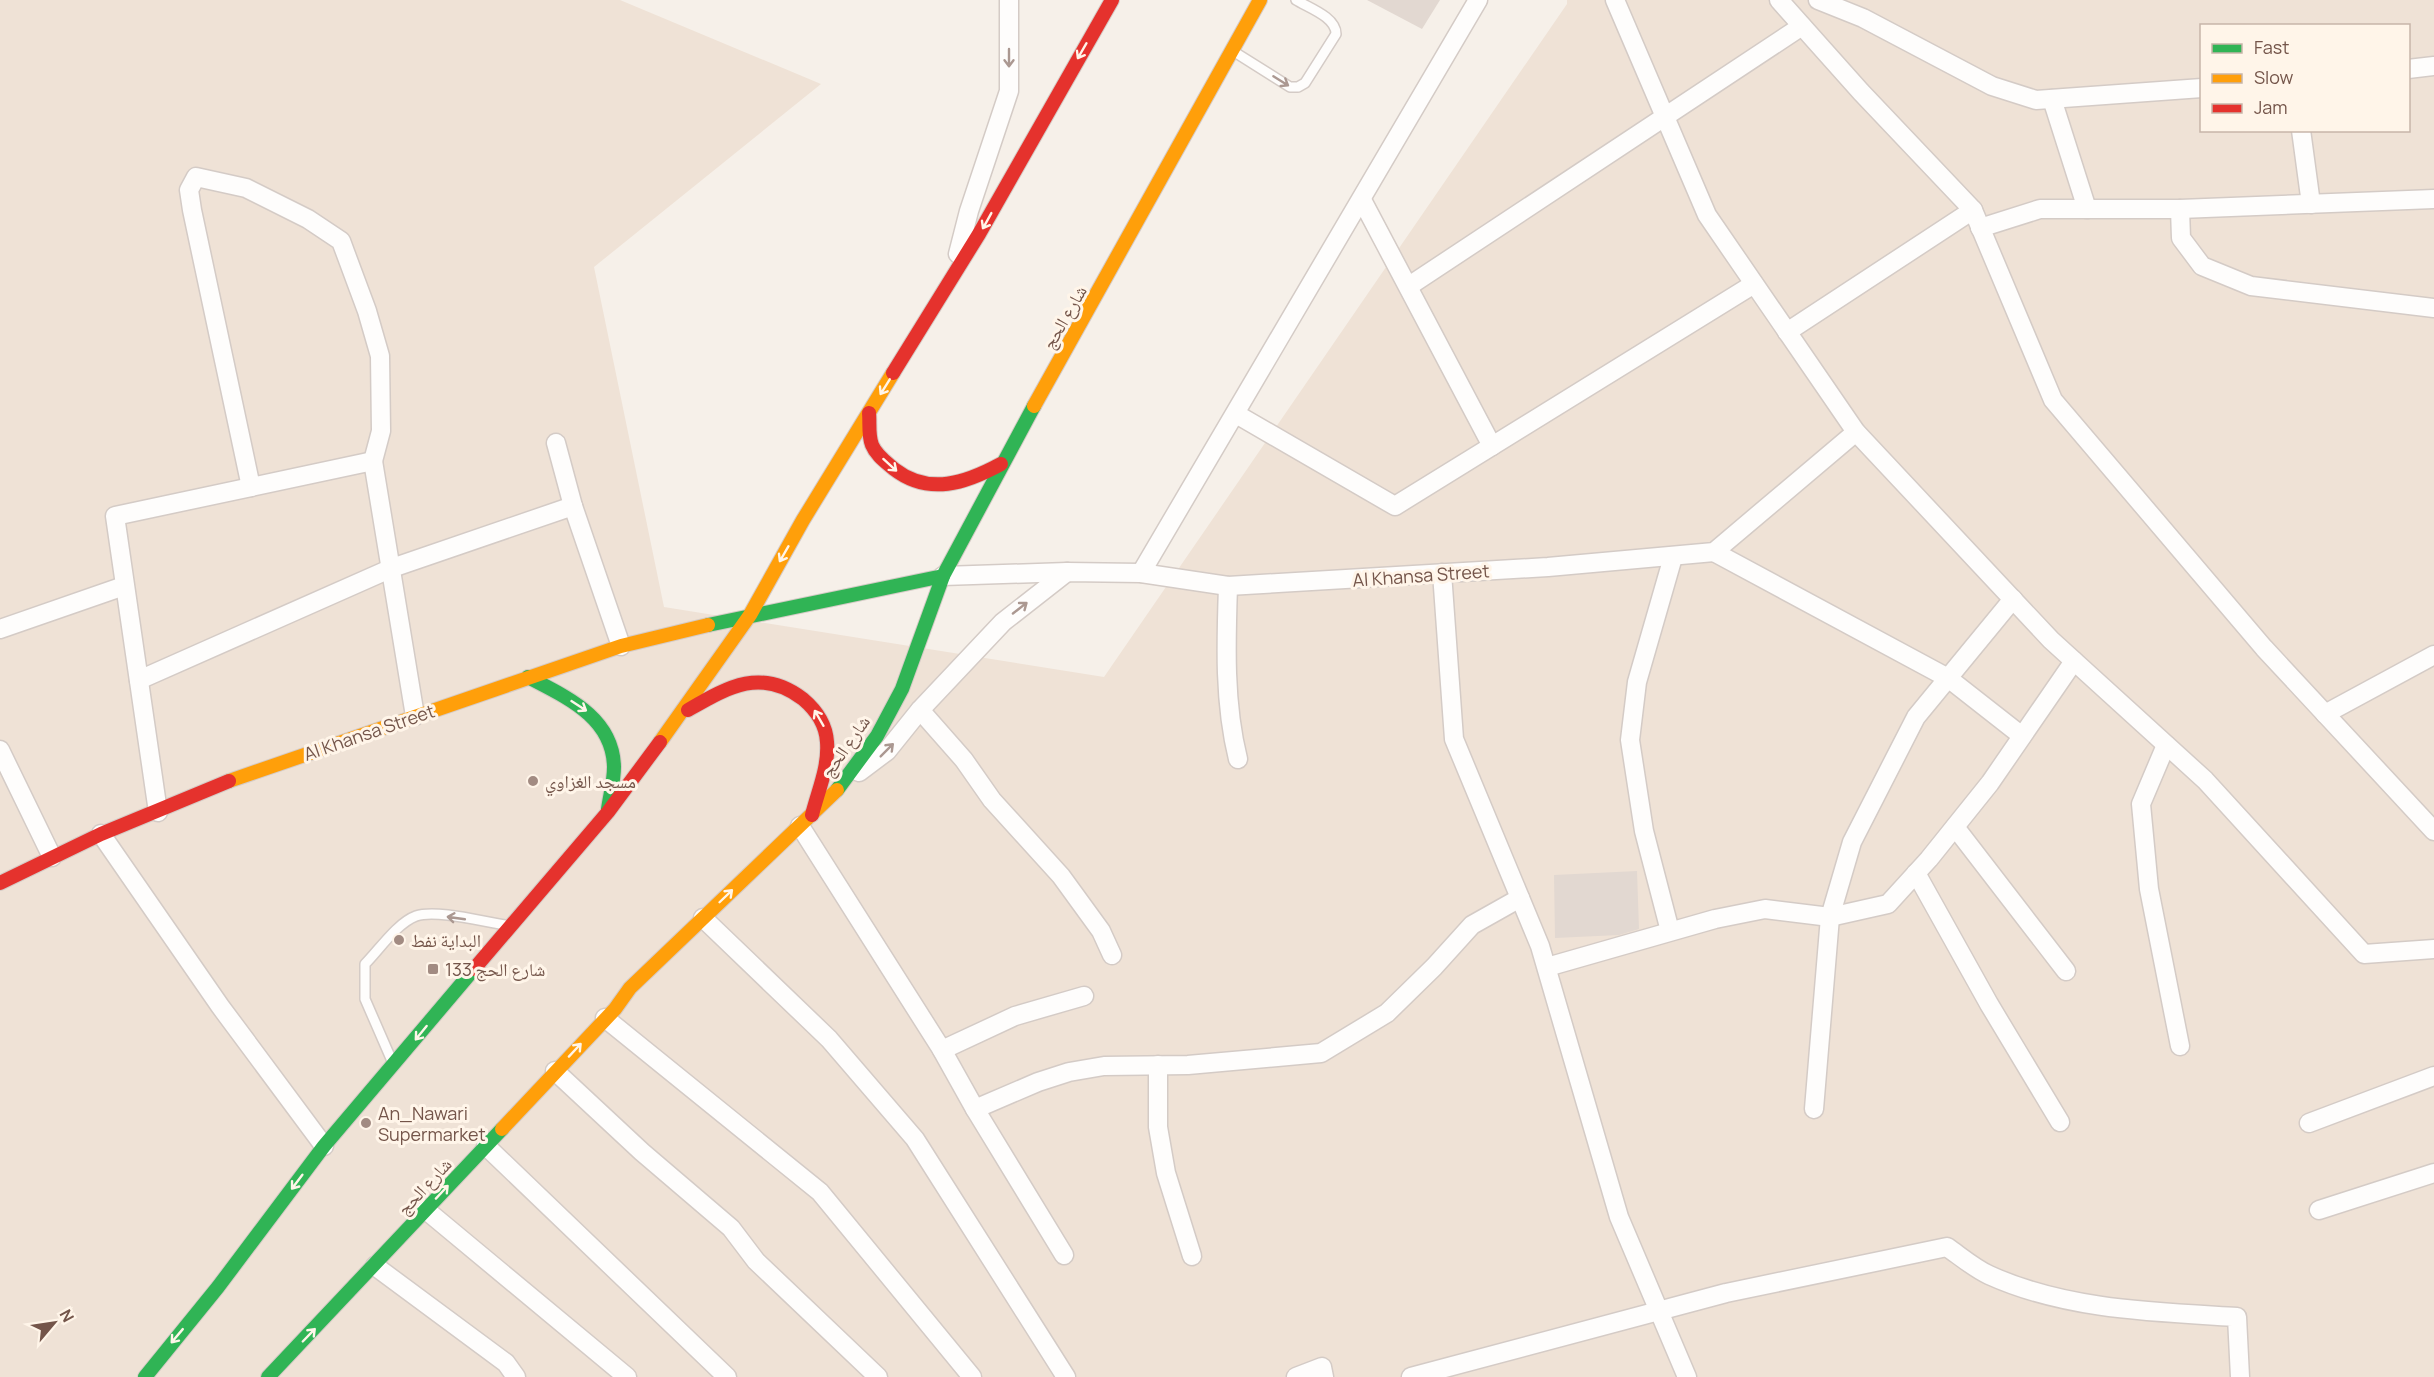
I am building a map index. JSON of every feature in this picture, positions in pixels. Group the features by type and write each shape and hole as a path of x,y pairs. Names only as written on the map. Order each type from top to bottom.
{"main road":[{"path":"145,1377 218,1287 324,1146 514,926 608,812 750,615 869,413 952,279 1112,0"},
{"name":"شارع الحج","path":"268,1377 375,1266 605,1018 630,988 841,786 877,736 902,689 943,576 1001,464 1141,218 1260,0"},
{"path":"869,413 873,447 890,466 912,481 931,486 950,486 972,480 1001,464"},
{"name":"Al Khansa Street","path":"0,883 101,834 232,780 621,646 750,615 943,576"},
{"path":"528,677 592,715 608,734 615,765 608,812"},
{"path":"679,716 732,686 763,680 782,685 799,695 818,712 828,745 806,820"}],"street":[{"path":"952,279 969,211 1009,91 1009,0"},
{"path":"1141,573 1478,0"},
{"path":"1615,0 1707,215 1856,432 2074,661 2205,780 2364,954 2434,949"},
{"path":"1779,0 1861,92 1973,210 2053,400 2264,648 2434,831"},
{"path":"1818,0 1863,18 1992,86 2036,100 2200,88"},
{"path":"1409,286 1664,115 1802,26"},
{"path":"2410,69 2434,66"},
{"path":"2052,99 2087,209"},
{"path":"2301,132 2311,204"},
{"path":"251,487 192,210 189,190 196,177 246,188 308,219 340,241 367,311 380,356 381,431 373,461 416,716"},
{"path":"1980,228 2040,209 2180,209 2434,199"},
{"path":"1362,200 1492,446"},
{"path":"2180,209 2181,238 2202,266 2251,286 2434,308"},
{"path":"1787,332 1973,210"},
{"path":"1236,414 1395,506 1754,284"},
{"path":"1856,432 1714,552 1948,678 2022,736"},
{"path":"556,443 573,506 621,646"},
{"path":"158,812 115,516 373,461"},
{"path":"139,680 392,568 573,506"},
{"name":"Al Khansa Street","path":"943,576 1067,572 1141,573 1228,586 1673,557 1714,552"},
{"path":"1670,931 1644,831 1630,740 1637,682 1673,557"},
{"path":"841,786 887,752 920,710 1003,622 1067,572"},
{"path":"1442,573 1454,739 1547,967 1619,1217 1687,1377"},
{"path":"0,629 124,586"},
{"path":"1228,586 1226,643 1231,728 1238,759"},
{"path":"1814,1109 1830,917 1852,842 1916,717 2013,599"},
{"path":"2325,714 2434,656"},
{"path":"1547,967 1670,931 1765,909 1830,917 1888,904 1954,827 2074,661"},
{"path":"920,710 964,760 992,800 1061,876 1101,931 1112,956"},
{"path":"2166,745 2141,804 2149,889 2180,1046"},
{"path":"0,750 52,858"},
{"path":"806,820 975,1109 1064,1255"},
{"path":"1954,827 2066,971"},
{"path":"101,834 220,1006 324,1146"},
{"path":"1916,873 1989,1004 2060,1122"},
{"path":"975,1109 1068,1072 1104,1065 1158,1065 1321,1053 1387,1013 1434,967 1472,925 1520,898"},
{"path":"703,918 829,1040 915,1139 1066,1377"},
{"path":"942,1050 1015,1016 1084,996"},
{"path":"605,1018 820,1192 972,1377"},
{"path":"1158,1065 1158,1127 1166,1173 1192,1256"},
{"path":"555,1071 642,1152 731,1228 756,1261 878,1377"},
{"path":"2309,1123 2434,1076"},
{"path":"486,1146 727,1377"},
{"path":"2319,1210 2434,1173"},
{"path":"426,1210 627,1377"},
{"path":"1411,1377 1726,1293 1947,1247 1987,1274 2040,1294 2132,1311 2237,1317 2240,1377"},
{"path":"375,1266 506,1363 516,1377"},
{"path":"1296,1377 1322,1367 1324,1377"}],"lane":[{"path":"1231,50 1290,87 1298,87 1305,83 1336,34 1336,28 1332,22 1296,0"},
{"path":"394,1066 365,999 365,964 404,924 417,916 434,915 514,926"}],"shaded area":[{"path":"0,0 620,0 821,84 594,267 664,607 1104,677 1567,4 1567,0 2434,0 2434,1377 0,1377"}],"building":[{"path":"1367,0 1440,0 1422,29"},
{"path":"1637,871 1639,929 1619,935 1555,938 1554,875"}],"traffic: fast":[{"path":"837,790 877,736 902,689 943,576 1034,406"},
{"path":"708,625 943,576"},
{"path":"528,677 572,701 596,722 605,735 612,750 614,767 608,809"},
{"path":"145,1377 218,1287 324,1146 474,969"},
{"path":"268,1377 502,1129"}],"traffic: slow":[{"path":"1034,406 1260,0"},
{"path":"660,742 750,615 803,520 893,373"},
{"path":"229,781 621,646 708,625"},
{"path":"502,1129 615,1009 630,988 837,790"}],"traffic: jam":[{"path":"893,373 979,234 1112,0"},
{"path":"869,413 870,437 874,449 888,464 907,477 921,482 948,484 974,477 1001,464"},
{"path":"688,710 731,688 759,682 788,689 803,699 820,718 827,742 825,770 812,815"},
{"path":"474,969 608,812 660,742"},
{"path":"0,883 101,834 229,781"}],"place":[{"name":"مسجد الغزاوي","path":"533,781"},
{"name":"البداية نفط","path":"399,940"},
{"name":"شارع الحج 133","path":"433,969"},
{"name":"An_Nawari Supermarket","path":"366,1123"}]}
